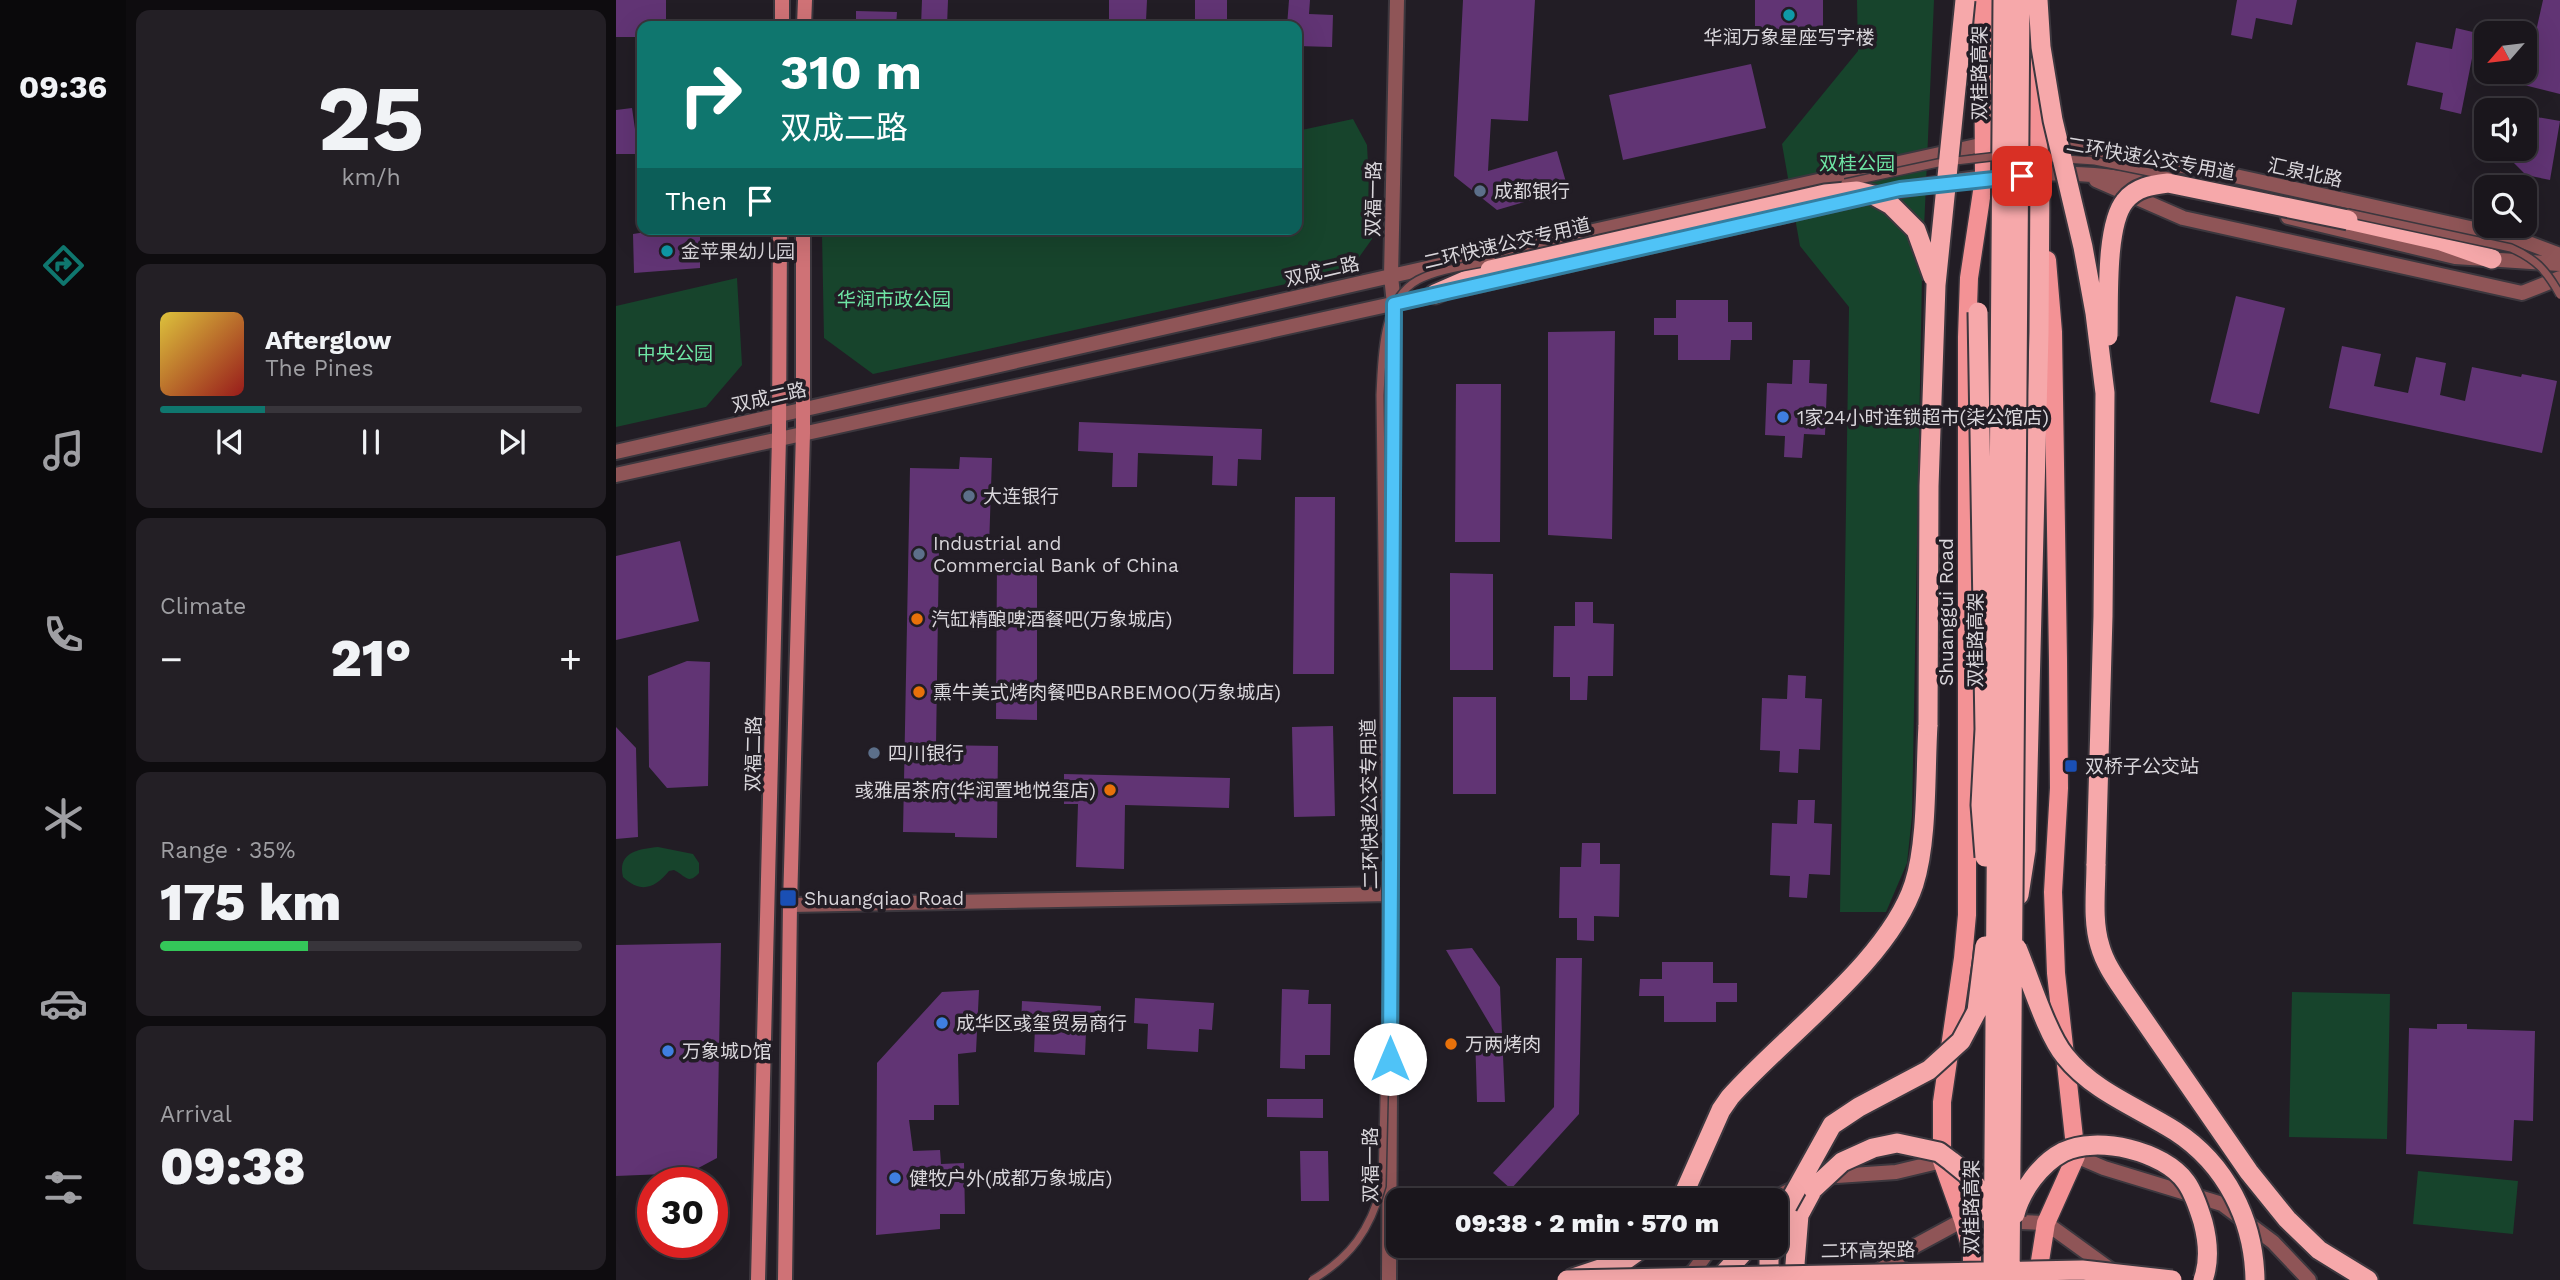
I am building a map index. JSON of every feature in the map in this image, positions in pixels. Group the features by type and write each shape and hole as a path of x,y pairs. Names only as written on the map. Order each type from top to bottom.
{"highway":[{"path":"1686,1188 1721,1110 1730,1097 1881,942 1913,885 1921,852 1928,725 1929,486 1936,285 1965,0"},
{"name":"双桂路高架","path":"2003,0 1995,950 2002,1228 2010,1280"},
{"name":"双桂路高架","path":"1993,1280 2002,1228 2013,938 2020,0"},
{"path":"2039,0 2041,47 2053,120 2083,247 2105,393"},
{"path":"2040,175 2039,332 2026,850 2013,938 2054,1039 2064,1055 2090,1082 2134,1110 2173,1130 2202,1151 2220,1173 2246,1219 2255,1254 2255,1280"},
{"path":"2368,1280 2319,1250 2287,1219 2249,1172 2126,994 2108,965 2096,932 2105,393 2112,233 2117,214 2135,192 2145,186 2168,183 2441,241 2492,259"},
{"path":"1435,295 1490,270 1825,194 1857,191 1874,195 1904,215 1916,230 1936,285"},
{"path":"1977,1011 1987,931 1981,805 1984,729 1978,312"},
{"path":"1981,805 1996,922"},
{"path":"1788,1193 1832,1125 1859,1107 1929,1070 1961,1041 1977,1011 1995,950"},
{"path":"1799,1280 1795,1264 1799,1215 1813,1189 1842,1162 1873,1148 1897,1143 1939,1152 1972,1178 2002,1228 2019,1198 2039,1172 2063,1152 2084,1147 2113,1146 2138,1151 2164,1163 2186,1182 2200,1211 2208,1240 2207,1270 2203,1280"},
{"path":"1565,1280 1628,1258"},
{"path":"1718,1280 1737,1258"},
{"path":"1769,1258 1769,1280"},
{"name":"二环高架路","path":"1565,1280 2082,1270 2172,1280"}],"main road":[{"path":"782,0 782,21"},
{"path":"804,21 805,0"},
{"name":"Shuanggui Road","path":"1972,1280 1972,1253 1942,1161 1942,1102 1961,977 1967,915 1967,337 1969,278 1984,178 1983,0"},
{"path":"2037,1280 2046,1223 2076,1156 2057,981 2053,891 2059,788 2053,332 2038,140 2039,0"},
{"path":"1978,312 1984,178"},
{"name":"双福二路","path":"758,1280 779,438 780,235"},
{"path":"785,1280 790,905 803,433 803,235"},
{"path":"1961,977 2057,981"}],"street":[{"name":"双福一路","path":"1389,1280 1394,304 1391,276 1397,0"},
{"name":"双成二路","path":"616,452 1984,142 2038,140"},
{"name":"汇泉北路","path":"2038,140 2231,175 2515,238 2560,255"},
{"path":"2082,174 2183,218 2522,293 2560,278"},
{"path":"616,475 1435,295 1900,189 1984,178 2082,174 2127,178 2455,257 2560,264"},
{"path":"790,905 1391,894"},
{"path":"2076,1156 2104,1168 2222,1204 2273,1242 2309,1280"},
{"path":"1788,1201 1820,1177 1896,1172 1942,1161"},
{"path":"1867,1280 1913,1247 1963,1220 2046,1223 2124,1280"},
{"path":"1678,1280 1693,1272 1703,1258"}],"lane":[{"name":"二环快速公交专用道","path":"1312,1280 1338,1263 1353,1247 1374,1214 1382,1186 1387,957 1380,395 1385,339 1391,317 1407,287 1430,275 1938,163 1995,156 2044,156 2109,164 2511,248 2531,257 2550,277 2560,296"}],"green space":[{"name":"双桂公园","path":"1857,0 1934,0 1922,275 1912,816 1907,863 1886,912 1840,912 1849,307 1800,246 1782,144 1858,51"},
{"name":"华润市政公园","path":"1353,119 1367,145 1372,239 1350,270 873,374 824,338 822,235 1302,235 1302,130"},
{"name":"中央公园","path":"737,278 742,365 706,407 616,427 616,306"},
{"path":"658,847 693,854 699,863 699,873 689,879 674,870 669,871 648,887 636,886 623,877 623,862 626,857 637,851"},
{"path":"2292,992 2390,994 2387,1139 2289,1137"},
{"path":"2418,1171 2518,1181 2513,1234 2413,1224"}],"building":[{"path":"616,0 666,0 666,21 637,21 637,37 616,37"},
{"path":"922,0 948,0 947,21 921,21"},
{"path":"1109,0 1147,0 1146,21 1109,20"},
{"path":"1195,0 1227,0 1227,20 1195,19"},
{"path":"1289,0 1310,0 1309,14 1333,15 1332,47 1302,46 1302,21 1287,21"},
{"path":"1463,0 1535,0 1528,121 1491,119 1488,171 1557,151 1568,189 1497,210 1454,176"},
{"name":"华润万象星座写字楼","path":"1755,0 1823,0 1823,32 1755,31"},
{"path":"2237,0 2297,0 2292,25 2256,18 2252,39 2231,35"},
{"path":"2543,0 2560,0 2560,94 2524,85 2538,84 2538,22"},
{"path":"856,11 897,12 896,21 856,21"},
{"path":"2456,28 2474,32 2474,48 2461,114 2440,109 2443,93 2407,85 2416,42 2452,49"},
{"path":"1751,64 1766,128 1623,160 1609,95"},
{"path":"632,108 637,129 637,154 616,154 616,110"},
{"path":"2537,117 2560,121 2550,180 2537,177 2537,175 2526,175 2512,161 2537,161"},
{"name":"金苹果幼儿园","path":"633,234 700,235 700,268 634,273"},
{"path":"2236,296 2285,308 2259,414 2210,402"},
{"path":"1676,300 1728,300 1728,322 1752,322 1752,340 1731,340 1730,360 1678,360 1678,335 1654,335 1654,318 1676,318"},
{"path":"1615,331 1612,539 1548,535 1548,332"},
{"path":"2342,346 2381,354 2374,386 2408,393 2416,357 2446,363 2440,395 2465,401 2472,367 2557,381 2542,453 2329,408"},
{"path":"1793,360 1810,360 1809,383 1827,384 1825,435 1804,434 1802,458 1784,457 1785,436 1765,435 1767,383 1792,384"},
{"path":"1456,384 1501,384 1500,542 1455,542"},
{"path":"1079,422 1262,429 1261,460 1238,459 1237,486 1212,485 1213,456 1138,453 1137,487 1112,487 1113,453 1078,451"},
{"path":"960,457 992,458 989,547 939,546 936,745 998,746 997,838 955,837 955,833 903,832 910,468 959,469"},
{"path":"1295,497 1335,497 1334,674 1293,674"},
{"path":"680,541 699,621 616,640 616,556"},
{"path":"997,559 1037,559 1037,720 996,719"},
{"path":"1450,573 1493,574 1493,670 1450,670"},
{"path":"1575,602 1593,602 1593,623 1614,624 1613,676 1588,676 1587,700 1570,700 1570,677 1553,677 1554,626 1575,626"},
{"path":"687,661 710,662 708,786 667,788 649,767 648,676"},
{"path":"1788,675 1806,676 1805,698 1822,699 1820,750 1799,749 1798,773 1779,772 1780,751 1760,750 1762,698 1787,699"},
{"path":"1453,697 1496,697 1496,794 1453,794"},
{"path":"1333,726 1335,816 1294,817 1292,727"},
{"path":"616,727 636,748 638,837 616,839"},
{"path":"1064,774 1230,778 1229,808 1125,805 1124,869 1076,867 1078,804 1064,804"},
{"path":"1798,800 1815,800 1814,823 1832,824 1830,875 1809,874 1807,898 1789,897 1790,876 1770,875 1772,823 1797,824"},
{"path":"1582,843 1600,843 1600,864 1620,864 1619,917 1594,916 1594,941 1577,940 1577,918 1559,918 1560,867 1581,867"},
{"name":"万象城D馆","path":"721,943 717,1158 700,1167 637,1167 637,1175 616,1176 616,945"},
{"path":"1472,948 1500,987 1505,1102 1477,1102 1475,1033 1495,1033 1446,950"},
{"path":"1556,958 1582,958 1579,1114 1510,1188 1493,1173 1554,1107"},
{"path":"1662,962 1713,962 1713,983 1737,983 1737,1002 1716,1002 1716,1022 1664,1022 1664,996 1639,996 1640,979 1662,979"},
{"path":"1282,989 1309,990 1308,1004 1331,1004 1330,1055 1305,1055 1305,1069 1280,1068"},
{"path":"979,990 976,1052 958,1054 959,1105 934,1105 934,1120 909,1120 913,1151 940,1150 941,1164 964,1163 965,1214 940,1214 940,1229 876,1235 877,1063 942,992"},
{"path":"1135,998 1214,1003 1212,1030 1199,1029 1198,1052 1147,1049 1148,1024 1134,1023"},
{"path":"1022,1001 1101,1006 1100,1033 1086,1032 1085,1055 1034,1052 1035,1027 1021,1026"},
{"path":"2437,1024 2467,1024 2467,1029 2535,1031 2533,1121 2514,1120 2512,1161 2406,1154 2409,1028 2437,1029"},
{"path":"1267,1099 1323,1099 1323,1118 1267,1117"},
{"path":"1300,1151 1328,1151 1329,1201 1301,1201"}],"place":[{"name":"华润万象星座写字楼","path":"1789,15"},
{"name":"成都银行","path":"1480,191"},
{"name":"金苹果幼儿园","path":"667,251"},
{"name":"1家24小时连锁超市(柒公馆店)","path":"1783,417"},
{"name":"大连银行","path":"969,496"},
{"name":"Industrial and Commercial Bank of China","path":"919,554"},
{"name":"汽缸精酿啤酒餐吧(万象城店)","path":"917,619"},
{"name":"熏牛美式烤肉餐吧BARBEMOO(万象城店)","path":"919,692"},
{"name":"四川银行","path":"874,753"},
{"name":"双桥子公交站","path":"2071,766"},
{"name":"彧雅居茶府(华润置地悦玺店)","path":"1110,790"},
{"name":"Shuangqiao Road","path":"788,898"},
{"name":"成华区彧玺贸易商行","path":"942,1023"},
{"name":"万两烤肉","path":"1451,1044"},
{"name":"万象城D馆","path":"668,1051"},
{"name":"健牧户外(成都万象城店)","path":"895,1178"}],"route":[{"path":"1390,1059 1394,304 1900,189 2022,176"}]}
